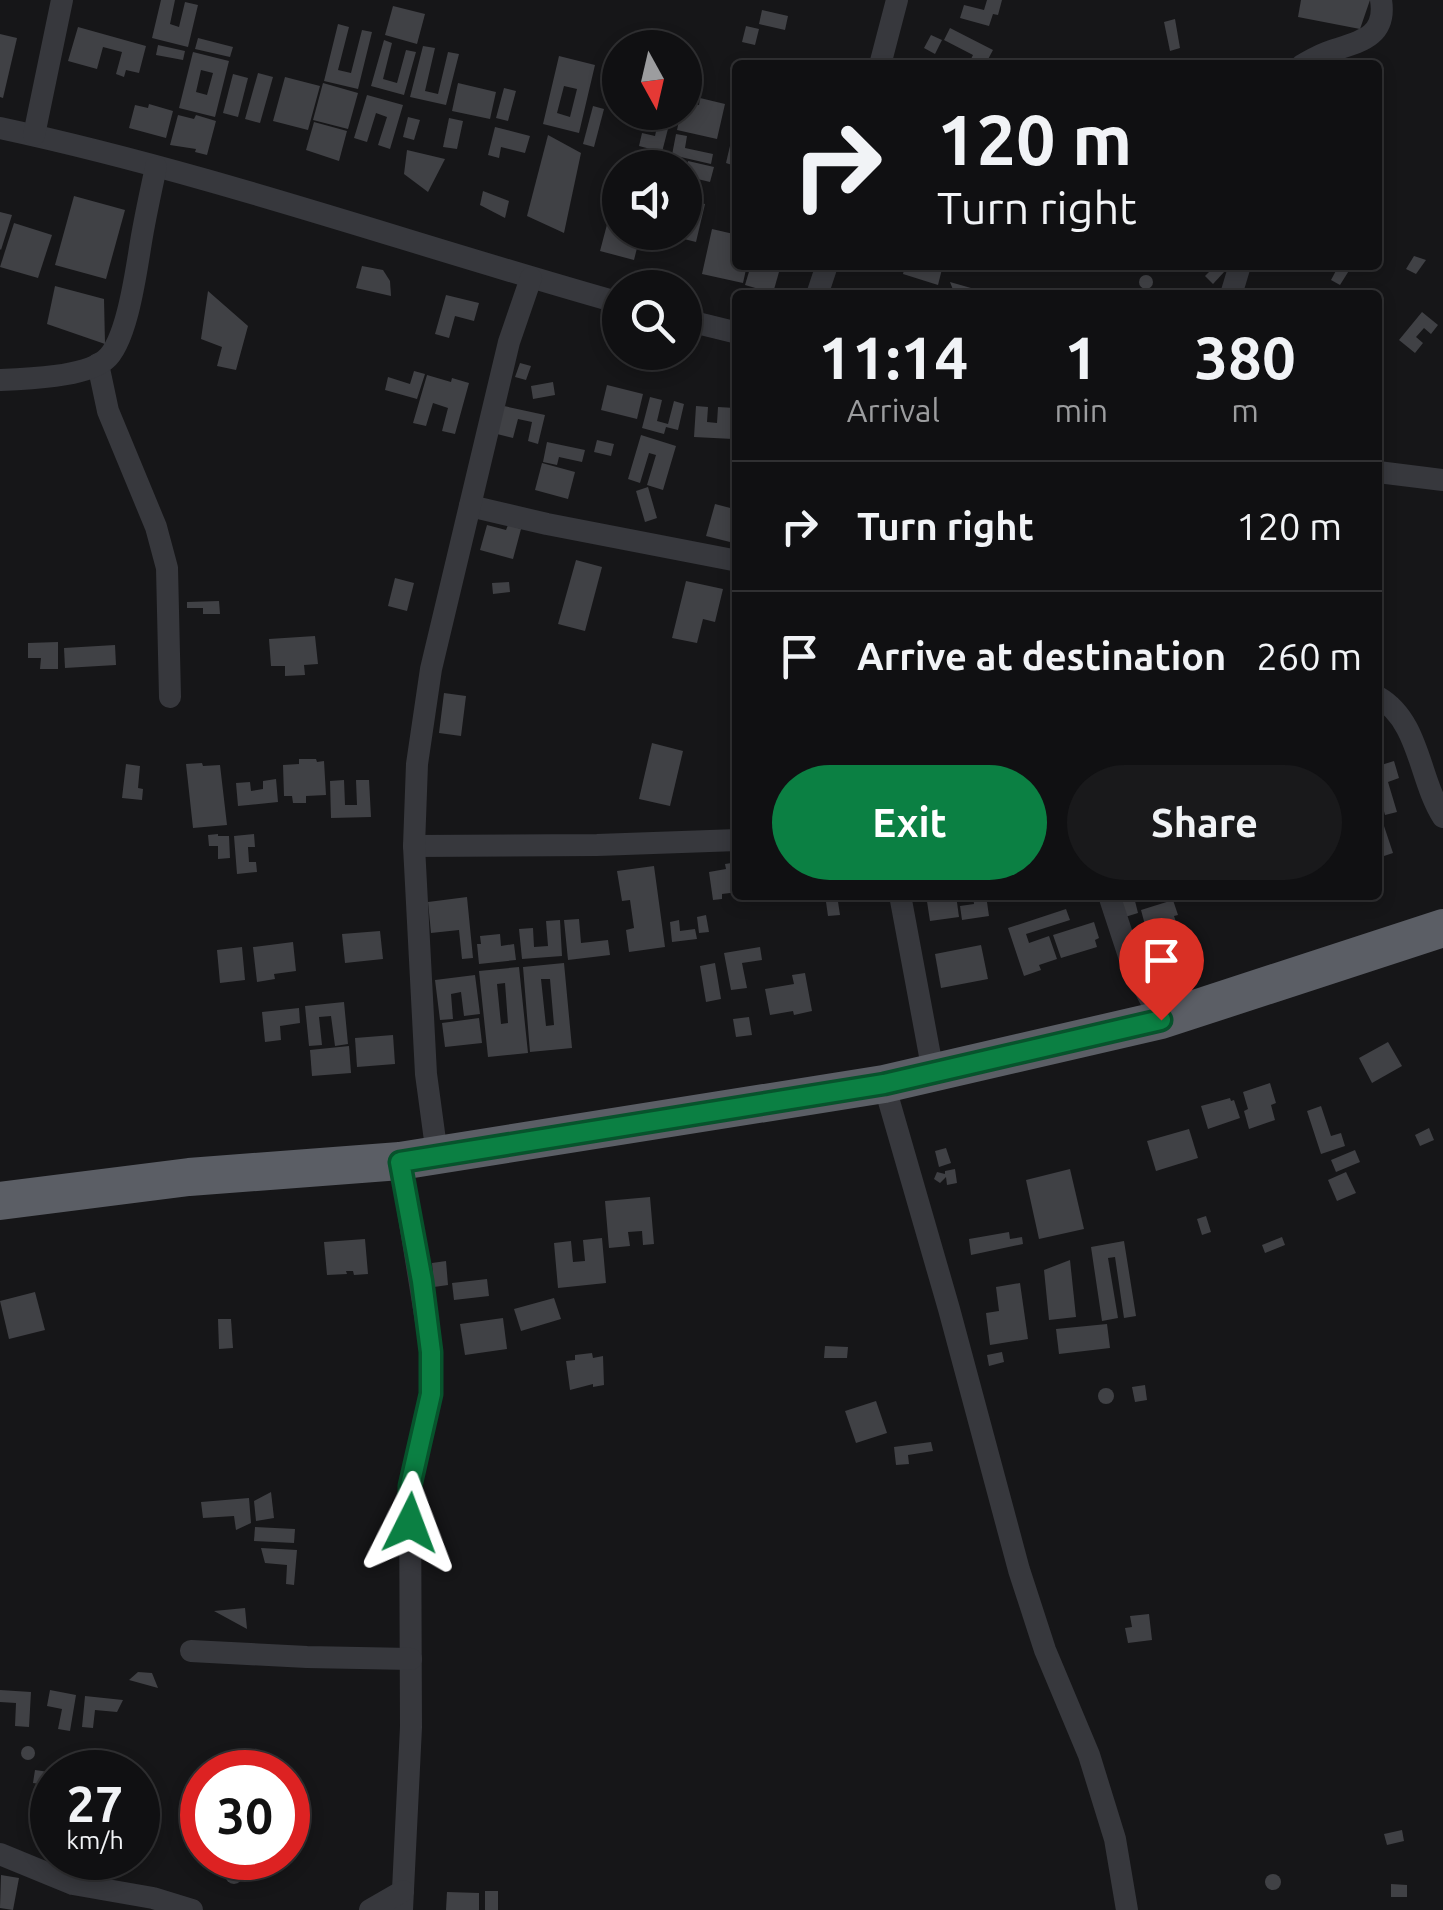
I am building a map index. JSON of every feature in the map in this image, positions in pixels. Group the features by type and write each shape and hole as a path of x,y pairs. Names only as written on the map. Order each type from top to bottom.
{"highway":[{"path":"0,1200 189,1177 400,1162 884,1084 1161,1020 1443,928"}],"street":[{"path":"34,135 62,0"},
{"path":"881,60 897,0"},
{"path":"1311,60 1370,36 1379,23 1380,0"},
{"path":"0,128 222,185 602,298"},
{"path":"0,380 80,371 107,359 132,299 156,168"},
{"path":"438,1154 426,1074 414,846 417,764 431,669 509,342 531,278"},
{"path":"702,324 732,332"},
{"path":"98,364 108,412 156,526 167,568 170,696"},
{"path":"1382,472 1443,480"},
{"path":"470,506 732,560"},
{"path":"1382,699 1401,717 1443,817"},
{"path":"414,846 732,840"},
{"path":"901,900 933,1072"},
{"path":"1111,900 1130,962 1161,1020"},
{"path":"884,1084 1044,1650 1089,1755 1114,1838 1127,1910"},
{"path":"370,1910 402,1900 410,1745 410,1486 431,1394 431,1352 422,1281 400,1162"},
{"path":"191,1651 411,1659"},
{"path":"0,1854 73,1884 153,1898 192,1910"}],"building":[{"path":"161,0 175,0 170,24 179,27 185,2 198,5 188,47 152,38"},
{"path":"987,0 1002,0 998,15 993,14 989,26 960,18 964,5 984,10"},
{"path":"1301,0 1370,0 1360,29 1298,17"},
{"path":"393,6 425,14 417,44 385,35"},
{"path":"762,10 788,16 785,30 759,24"},
{"path":"1175,19 1180,48 1170,51 1164,22"},
{"path":"338,24 349,27 338,70 351,73 362,30 372,32 358,89 324,81"},
{"path":"746,26 759,29 755,45 742,42"},
{"path":"78,27 146,46 139,73 126,70 124,77 116,74 122,52 103,47 97,69 68,61"},
{"path":"950,28 993,50 988,60 970,60 973,55 944,40"},
{"path":"0,34 17,38 3,98 0,97"},
{"path":"931,35 942,40 935,54 924,48"},
{"path":"198,38 233,47 230,57 195,49"},
{"path":"384,40 392,43 383,79 397,83 406,50 416,52 404,95 371,86"},
{"path":"158,45 185,51 183,60 156,55"},
{"path":"423,46 435,48 425,91 438,94 448,52 459,54 446,105 410,97"},
{"path":"193,52 229,61 215,117 179,108","holes":["201,70 213,73 207,95 196,92"]},
{"path":"559,56 595,65 579,133 543,124","holes":["564,86 577,89 570,117 557,113"]},
{"path":"258,73 273,77 260,123 245,119"},
{"path":"233,74 248,78 238,117 223,113"},
{"path":"285,77 320,86 308,130 273,121"},
{"path":"323,83 358,93 348,129 313,120"},
{"path":"458,83 496,92 490,119 452,111"},
{"path":"504,88 516,91 508,121 496,118"},
{"path":"367,95 403,105 390,149 378,145 387,117 376,113 367,142 354,138"},
{"path":"702,98 725,104 717,139 677,130 702,130"},
{"path":"149,104 173,111 166,138 129,128 135,105 148,108"},
{"path":"593,106 602,108 594,147 583,144"},
{"path":"178,115 216,121 207,155 170,145"},
{"path":"408,117 420,120 414,140 403,137"},
{"path":"449,118 463,121 457,149 443,147"},
{"path":"314,122 347,131 339,161 306,150"},
{"path":"495,127 530,136 525,153 501,147 499,158 488,155"},
{"path":"656,130 668,130 663,150 639,146 642,133 655,136"},
{"path":"676,134 687,136 685,148 694,150 673,150"},
{"path":"548,135 581,153 564,233 527,216"},
{"path":"732,137 732,165 726,163"},
{"path":"407,150 445,159 428,192 404,174"},
{"path":"702,152 713,154 711,164 702,162"},
{"path":"702,164 714,167 710,182 702,180"},
{"path":"483,191 509,201 505,218 480,205"},
{"path":"74,196 125,210 106,279 55,265"},
{"path":"0,212 12,215 1,250 0,249"},
{"path":"14,223 52,235 38,278 0,267"},
{"path":"712,229 732,234 732,270 746,270 743,283 702,274"},
{"path":"602,243 602,250 636,250 634,260 600,251"},
{"path":"1414,256 1426,260 1416,274 1406,269"},
{"path":"362,266 383,270 390,281 391,296 356,288"},
{"path":"750,270 780,270 774,290 745,285"},
{"path":"904,270 942,270 938,285 903,274"},
{"path":"1211,270 1225,271 1213,284 1205,276"},
{"path":"1336,270 1349,270 1340,285 1331,280"},
{"path":"1146,275 1153,282 1146,289 1139,282"},
{"path":"950,282 978,290 953,290"},
{"path":"55,286 104,299 105,344 47,324"},
{"path":"208,291 248,326 236,370 217,366 222,347 201,339"},
{"path":"446,295 479,303 474,321 455,316 449,338 435,334"},
{"path":"1422,312 1438,325 1431,334 1424,328 1416,337 1423,343 1415,353 1399,340"},
{"path":"520,363 531,366 526,380 515,377"},
{"path":"414,371 425,374 417,399 385,390 388,377 410,384"},
{"path":"427,375 469,383 455,434 442,431 448,408 433,403 426,426 413,423"},
{"path":"553,382 555,395 533,399 531,386"},
{"path":"607,385 643,394 637,419 601,410"},
{"path":"650,397 662,400 657,421 668,424 674,401 684,404 678,430 666,427 664,434 642,428"},
{"path":"504,406 545,415 538,444 528,441 532,422 518,419 513,438 497,434"},
{"path":"696,406 708,407 707,422 717,423 718,407 732,408 732,439 694,437"},
{"path":"641,435 676,446 663,490 647,485 656,455 649,453 640,483 628,479"},
{"path":"597,440 614,444 611,456 594,452"},
{"path":"547,442 585,450 582,462 559,457 557,465 543,462"},
{"path":"542,463 575,472 568,499 535,490"},
{"path":"648,487 657,518 645,522 636,491"},
{"path":"715,504 732,508 732,542 706,536"},
{"path":"487,525 521,529 513,559 480,550"},
{"path":"576,560 602,567 585,631 558,624"},
{"path":"395,578 414,583 407,611 388,606"},
{"path":"686,581 723,589 715,622 703,619 697,643 672,638"},
{"path":"509,582 510,592 493,594 492,583"},
{"path":"219,601 220,614 203,614 203,608 187,608 187,602"},
{"path":"315,636 318,664 304,665 305,675 285,676 285,666 271,666 269,639"},
{"path":"58,642 58,669 40,669 41,658 28,658 28,643"},
{"path":"115,645 116,665 65,668 64,648"},
{"path":"444,693 466,696 461,736 439,733"},
{"path":"652,743 683,751 670,806 639,799"},
{"path":"299,759 324,761 326,795 306,796 306,803 293,803 292,796 284,796 283,765 299,764"},
{"path":"1394,761 1399,778 1388,782 1397,812 1385,815 1382,804 1382,765"},
{"path":"126,764 140,766 138,788 143,789 142,800 122,798"},
{"path":"186,764 220,765 227,825 193,828"},
{"path":"276,779 278,802 238,806 236,783 250,782 251,791 263,789 263,781"},
{"path":"344,780 345,805 357,805 356,780 369,780 371,817 331,818 330,781"},
{"path":"1382,820 1393,853 1382,857"},
{"path":"254,834 255,847 248,847 249,862 256,862 257,872 237,874 234,836"},
{"path":"208,835 229,836 230,858 218,859 218,846 209,846"},
{"path":"732,863 732,893 713,900 709,872 726,869 725,864"},
{"path":"654,866 665,947 629,952 626,930 634,928 630,900 622,901 617,871"},
{"path":"467,897 473,958 462,959 459,930 431,933 428,902"},
{"path":"826,900 838,900 840,915 828,916"},
{"path":"927,900 957,900 959,917 930,921"},
{"path":"974,900 987,900 989,916 962,920 960,906 974,904"},
{"path":"1135,900 1138,913 1125,917 1120,901"},
{"path":"1173,900 1176,922 1159,927 1157,921 1145,925 1141,910"},
{"path":"1066,909 1070,920 1026,934 1029,943 1049,936 1057,959 1024,976 1008,928"},
{"path":"706,915 709,932 699,933 697,917"},
{"path":"579,919 581,943 608,940 610,955 568,960 564,920"},
{"path":"560,920 562,956 522,959 519,929 533,928 534,947 548,946 546,921"},
{"path":"679,920 680,931 695,929 697,939 672,942 670,922"},
{"path":"1094,922 1099,938 1095,940 1097,947 1061,958 1053,935"},
{"path":"380,931 383,959 345,963 342,934"},
{"path":"500,934 501,946 514,944 516,960 479,964 480,936"},
{"path":"293,942 296,971 274,974 275,979 257,982 253,947"},
{"path":"981,945 988,979 941,988 935,954"},
{"path":"242,947 245,980 220,983 217,950"},
{"path":"760,947 762,960 742,963 747,988 731,990 724,953"},
{"path":"564,963 572,1048 530,1052 523,967","holes":["541,979 550,979 554,1025 546,1026"]},
{"path":"715,963 721,999 706,1002 700,966"},
{"path":"519,967 528,1053 488,1057 479,971","holes":["505,983 508,1023 501,1024 497,984"]},
{"path":"805,973 812,1011 770,1015 765,989 794,984 792,975"},
{"path":"475,975 480,1014 464,1016 461,992 451,994 453,1019 440,1020 435,980"},
{"path":"344,1002 348,1044 335,1046 331,1016 319,1017 322,1045 309,1046 305,1006"},
{"path":"299,1008 300,1023 280,1026 281,1040 265,1042 262,1012"},
{"path":"749,1017 752,1035 736,1037 733,1019"},
{"path":"479,1018 482,1043 445,1047 442,1023"},
{"path":"393,1035 395,1064 357,1067 355,1038"},
{"path":"1388,1042 1402,1066 1372,1083 1359,1058"},
{"path":"349,1046 351,1073 312,1076 310,1050"},
{"path":"1270,1083 1276,1103 1271,1105 1275,1120 1249,1129 1243,1092"},
{"path":"1230,1098 1240,1118 1208,1129 1201,1106"},
{"path":"1321,1106 1331,1136 1341,1133 1345,1146 1321,1154 1307,1111"},
{"path":"1429,1128 1434,1140 1420,1146 1415,1135"},
{"path":"1189,1129 1198,1158 1156,1171 1147,1141"},
{"path":"946,1148 951,1163 939,1167 935,1151"},
{"path":"1355,1150 1360,1162 1336,1172 1331,1160"},
{"path":"955,1169 957,1183 947,1185 946,1177 940,1183 934,1179 937,1172 945,1174"},
{"path":"1070,1169 1084,1229 1039,1239 1026,1180"},
{"path":"1346,1172 1356,1193 1337,1201 1328,1180"},
{"path":"650,1197 654,1244 643,1245 642,1231 628,1232 630,1246 609,1248 605,1201"},
{"path":"1206,1216 1211,1232 1202,1235 1197,1219"},
{"path":"1009,1232 1010,1239 1022,1237 1023,1244 971,1255 969,1239"},
{"path":"1282,1237 1285,1245 1265,1253 1262,1245"},
{"path":"602,1238 606,1283 558,1288 554,1243 571,1241 573,1262 585,1261 583,1240"},
{"path":"365,1239 368,1274 346,1271 347,1274 327,1275 324,1242"},
{"path":"1124,1241 1136,1316 1124,1318 1115,1257 1108,1258 1118,1318 1102,1321 1091,1247"},
{"path":"1070,1260 1076,1317 1049,1320 1044,1270"},
{"path":"446,1261 448,1285 434,1287 432,1263"},
{"path":"487,1279 489,1296 454,1300 452,1283"},
{"path":"1020,1283 1028,1339 990,1345 986,1313 999,1311 996,1287"},
{"path":"35,1292 45,1330 9,1339 0,1301"},
{"path":"554,1298 561,1319 521,1331 514,1309"},
{"path":"503,1318 507,1349 465,1355 460,1324"},
{"path":"218,1319 231,1319 233,1348 219,1349"},
{"path":"1107,1324 1110,1348 1059,1354 1056,1329"},
{"path":"825,1346 848,1347 847,1358 824,1358"},
{"path":"1002,1352 1004,1362 989,1366 987,1355"},
{"path":"592,1353 593,1358 603,1356 604,1385 570,1390 566,1361 575,1360 575,1355"},
{"path":"1145,1385 1147,1400 1135,1402 1132,1387"},
{"path":"1106,1388 1114,1396 1106,1404 1098,1396"},
{"path":"876,1401 887,1433 856,1443 845,1411"},
{"path":"931,1442 933,1451 908,1455 909,1464 896,1465 894,1447"},
{"path":"271,1492 274,1518 256,1521 254,1501"},
{"path":"249,1498 251,1523 236,1530 234,1516 203,1518 201,1502"},
{"path":"255,1527 295,1529 294,1543 254,1541"},
{"path":"261,1548 297,1550 294,1585 286,1584 287,1565 265,1563"},
{"path":"245,1608 247,1629 214,1611"},
{"path":"1149,1614 1152,1640 1128,1643 1125,1628 1132,1627 1130,1616"},
{"path":"138,1672 152,1673 158,1688 129,1680"},
{"path":"0,1690 31,1692 29,1727 15,1726 16,1703 0,1702"},
{"path":"50,1690 76,1695 70,1731 58,1729 62,1709 47,1706"},
{"path":"85,1696 123,1700 117,1712 95,1710 93,1728 82,1727"},
{"path":"23,1748 33,1748 30,1759 23,1758"},
{"path":"1402,1830 1404,1841 1387,1845 1384,1834"},
{"path":"1273,1874 1281,1882 1273,1890 1265,1882"},
{"path":"1,1875 19,1878 13,1910 0,1908"},
{"path":"1391,1884 1407,1885 1407,1897 1391,1897"},
{"path":"485,1891 498,1891 498,1910 485,1910"},
{"path":"447,1892 479,1893 479,1910 446,1910"}],"route":[{"path":"410,1523 410,1486 431,1394 431,1352 400,1162 884,1084 1161,1020"}]}
